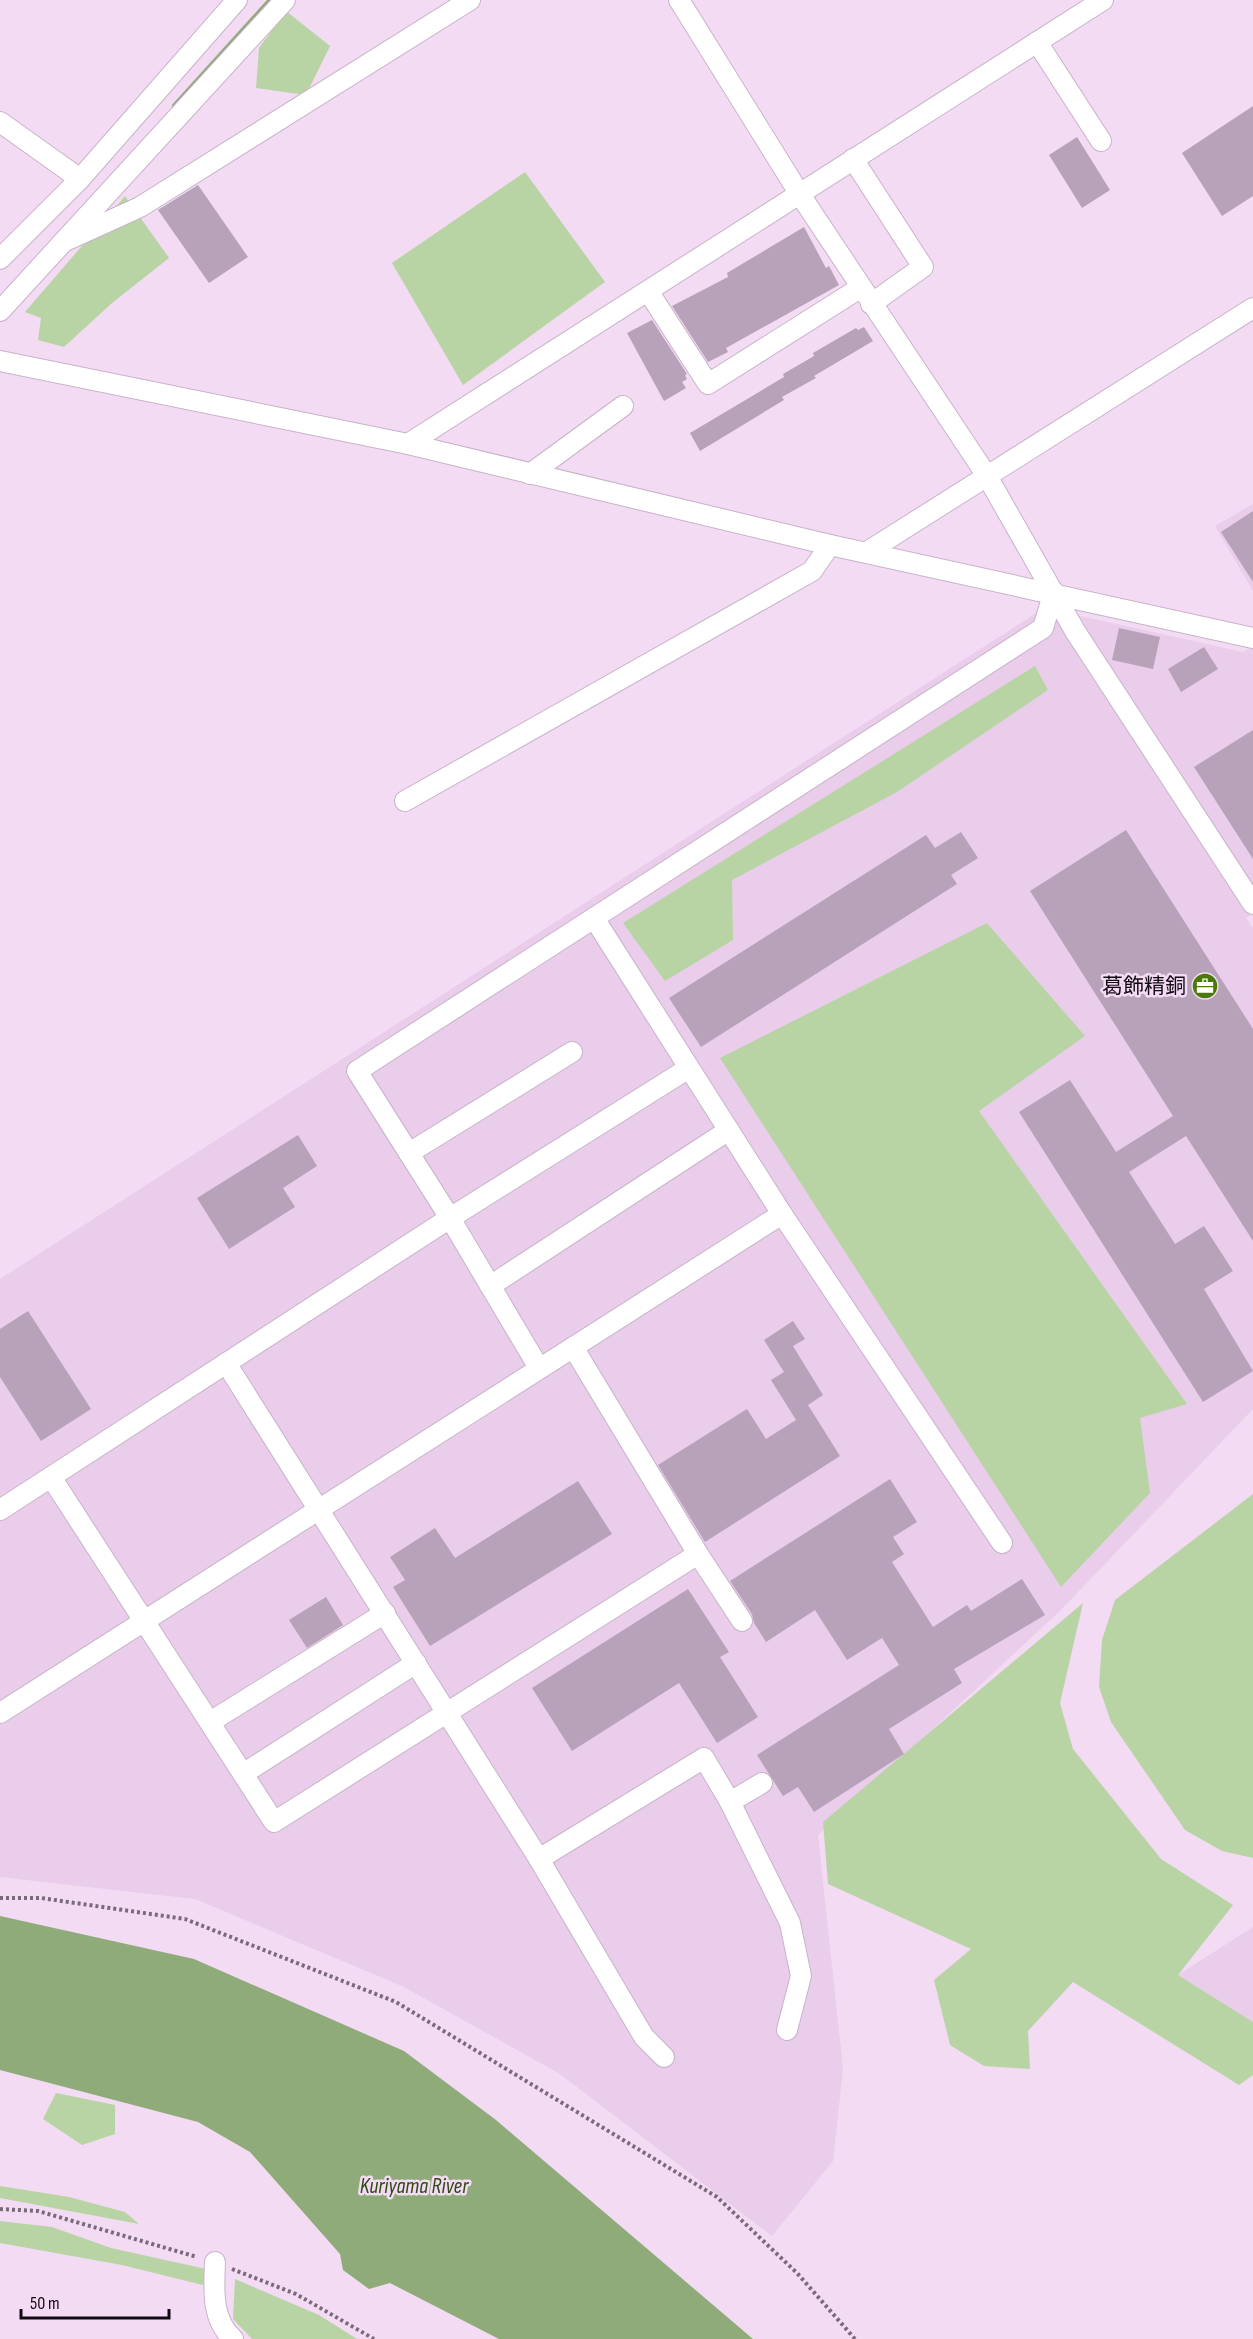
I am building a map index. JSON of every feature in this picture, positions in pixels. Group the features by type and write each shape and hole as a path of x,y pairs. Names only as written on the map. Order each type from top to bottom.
{"street":[{"path":"0,259 80,180 237,0"},
{"path":"0,311 285,0"},
{"path":"63,242 140,207 470,0"},
{"path":"679,0 799,193 987,476 1081,640 1253,904"},
{"path":"408,444 1103,0"},
{"path":"1037,42 1101,141"},
{"path":"0,122 80,180"},
{"path":"648,291 708,384 923,267 853,159"},
{"path":"867,552 1253,308"},
{"path":"0,361 408,444 830,545 1054,592 1253,638"},
{"path":"530,474 623,406"},
{"path":"405,801 812,571 830,545"},
{"path":"539,1368 450,1218 357,1071 1043,628 1054,592"},
{"path":"594,918 782,1214 1002,1543"},
{"path":"409,1153 572,1052"},
{"path":"0,1510 450,1218 689,1068"},
{"path":"490,1286 729,1130"},
{"path":"0,1713 782,1214"},
{"path":"573,1347 698,1554 742,1621"},
{"path":"226,1363 539,1859 644,2037 664,2057"},
{"path":"51,1477 274,1822 698,1554"},
{"path":"210,1722 385,1614"},
{"path":"243,1774 416,1663"},
{"path":"539,1859 704,1758 730,1802 790,1923 801,1976 787,2030"},
{"path":"730,1802 762,1783"},
{"path":"215,2262 214,2304 225,2332 233,2339"}],"path":[{"path":"0,1898 41,1898 185,1919 396,2002 717,2197 797,2273 855,2339"},
{"path":"0,2209 38,2211 215,2262 296,2294 374,2339"}],"shaded area":[{"path":"286,11 330,46 306,95 256,88 259,48"},
{"path":"525,172 605,282 463,385 392,263"},
{"path":"125,196 169,258 112,303 64,347 38,340 41,318 25,312"},
{"path":"1253,504 1253,591 1215,526"},
{"path":"1044,608 1243,652 1253,646 1253,913 1246,918 1253,928 1253,1409 1059,1612 818,1835 843,2069 833,2161 772,2236 560,2074 404,1987 195,1899 0,1877 0,1279"},
{"path":"1035,666 1048,690 897,792 732,880 733,940 665,981 623,923"},
{"path":"987,923 1085,1036 979,1111 1187,1404 1140,1418 1150,1493 1061,1587 720,1058"},
{"path":"1253,1494 1253,1858 1222,1851 1185,1830 1111,1722 1099,1687 1102,1640 1115,1600"},
{"path":"1083,1603 1060,1703 1073,1749 1161,1859 1233,1905 1178,1975 1253,2022 1253,2075 1239,2085 1073,1982 1028,2031 1030,2069 984,2066 950,2045 934,1980 971,1949 828,1884 823,1822"},
{"path":"1253,1927 1253,2022 1178,1975"},
{"path":"56,2093 115,2105 115,2134 82,2145 43,2119"},
{"path":"0,2186 69,2197 125,2212 139,2224 0,2198"},
{"path":"0,2221 52,2227 111,2248 206,2269 203,2285 122,2265 0,2243"},
{"path":"235,2279 319,2315 357,2339 252,2339 233,2319"}],"water":[{"name":"Kuriyama River","path":"0,1916 194,1959 404,2051 496,2120 753,2339 499,2339 390,2283 369,2289 343,2270 340,2254 250,2152 198,2122 0,2070"}],"building":[{"path":"1253,106 1253,196 1222,216 1182,153"},
{"path":"1077,137 1110,190 1082,208 1049,155"},
{"path":"198,185 248,257 209,283 158,210"},
{"path":"804,227 826,268 829,266 839,285 726,348 728,352 708,362 672,306 728,277 727,273"},
{"path":"652,320 687,374 685,375 687,379 682,382 686,388 664,401 627,333"},
{"path":"864,327 873,341 814,376 816,378 782,397 784,400 700,451 690,433 784,377 783,374 814,356 813,353 856,328 858,330"},
{"path":"1253,511 1253,582 1221,532"},
{"path":"1119,628 1160,637 1153,669 1112,660"},
{"path":"1204,647 1218,669 1181,692 1168,669"},
{"path":"1253,730 1253,859 1194,767"},
{"path":"1126,830 1253,1029 1253,1241 1186,1136 1129,1172 1175,1244 1204,1226 1233,1271 1204,1289 1253,1371 1203,1402 1019,1112 1070,1080 1116,1152 1173,1116 1030,891"},
{"path":"961,832 978,858 951,875 957,884 701,1047 669,998 926,835 935,848"},
{"path":"298,1135 317,1166 283,1188 295,1207 229,1249 197,1198"},
{"path":"28,1311 91,1409 41,1441 0,1377 0,1329"},
{"path":"793,1321 805,1339 793,1346 823,1395 808,1405 840,1456 705,1542 658,1465 747,1409 766,1439 796,1420 771,1380 784,1372 764,1340"},
{"path":"890,1479 917,1522 893,1537 904,1554 892,1562 933,1627 967,1605 971,1611 1022,1579 1045,1615 954,1669 962,1683 889,1729 904,1754 814,1812 798,1787 783,1796 757,1755 899,1665 882,1638 847,1660 815,1610 766,1642 754,1623 752,1614 730,1581"},
{"path":"578,1481 612,1534 430,1646 393,1587 405,1580 390,1557 435,1528 455,1558"},
{"path":"688,1589 729,1652 720,1657 758,1717 717,1743 679,1683 572,1751 532,1688"},
{"path":"326,1597 343,1625 307,1648 289,1620"}],"waterway":[{"path":"175,106 271,0"}],"place":[{"name":"葛飾精銅","path":"1205,986"}]}
